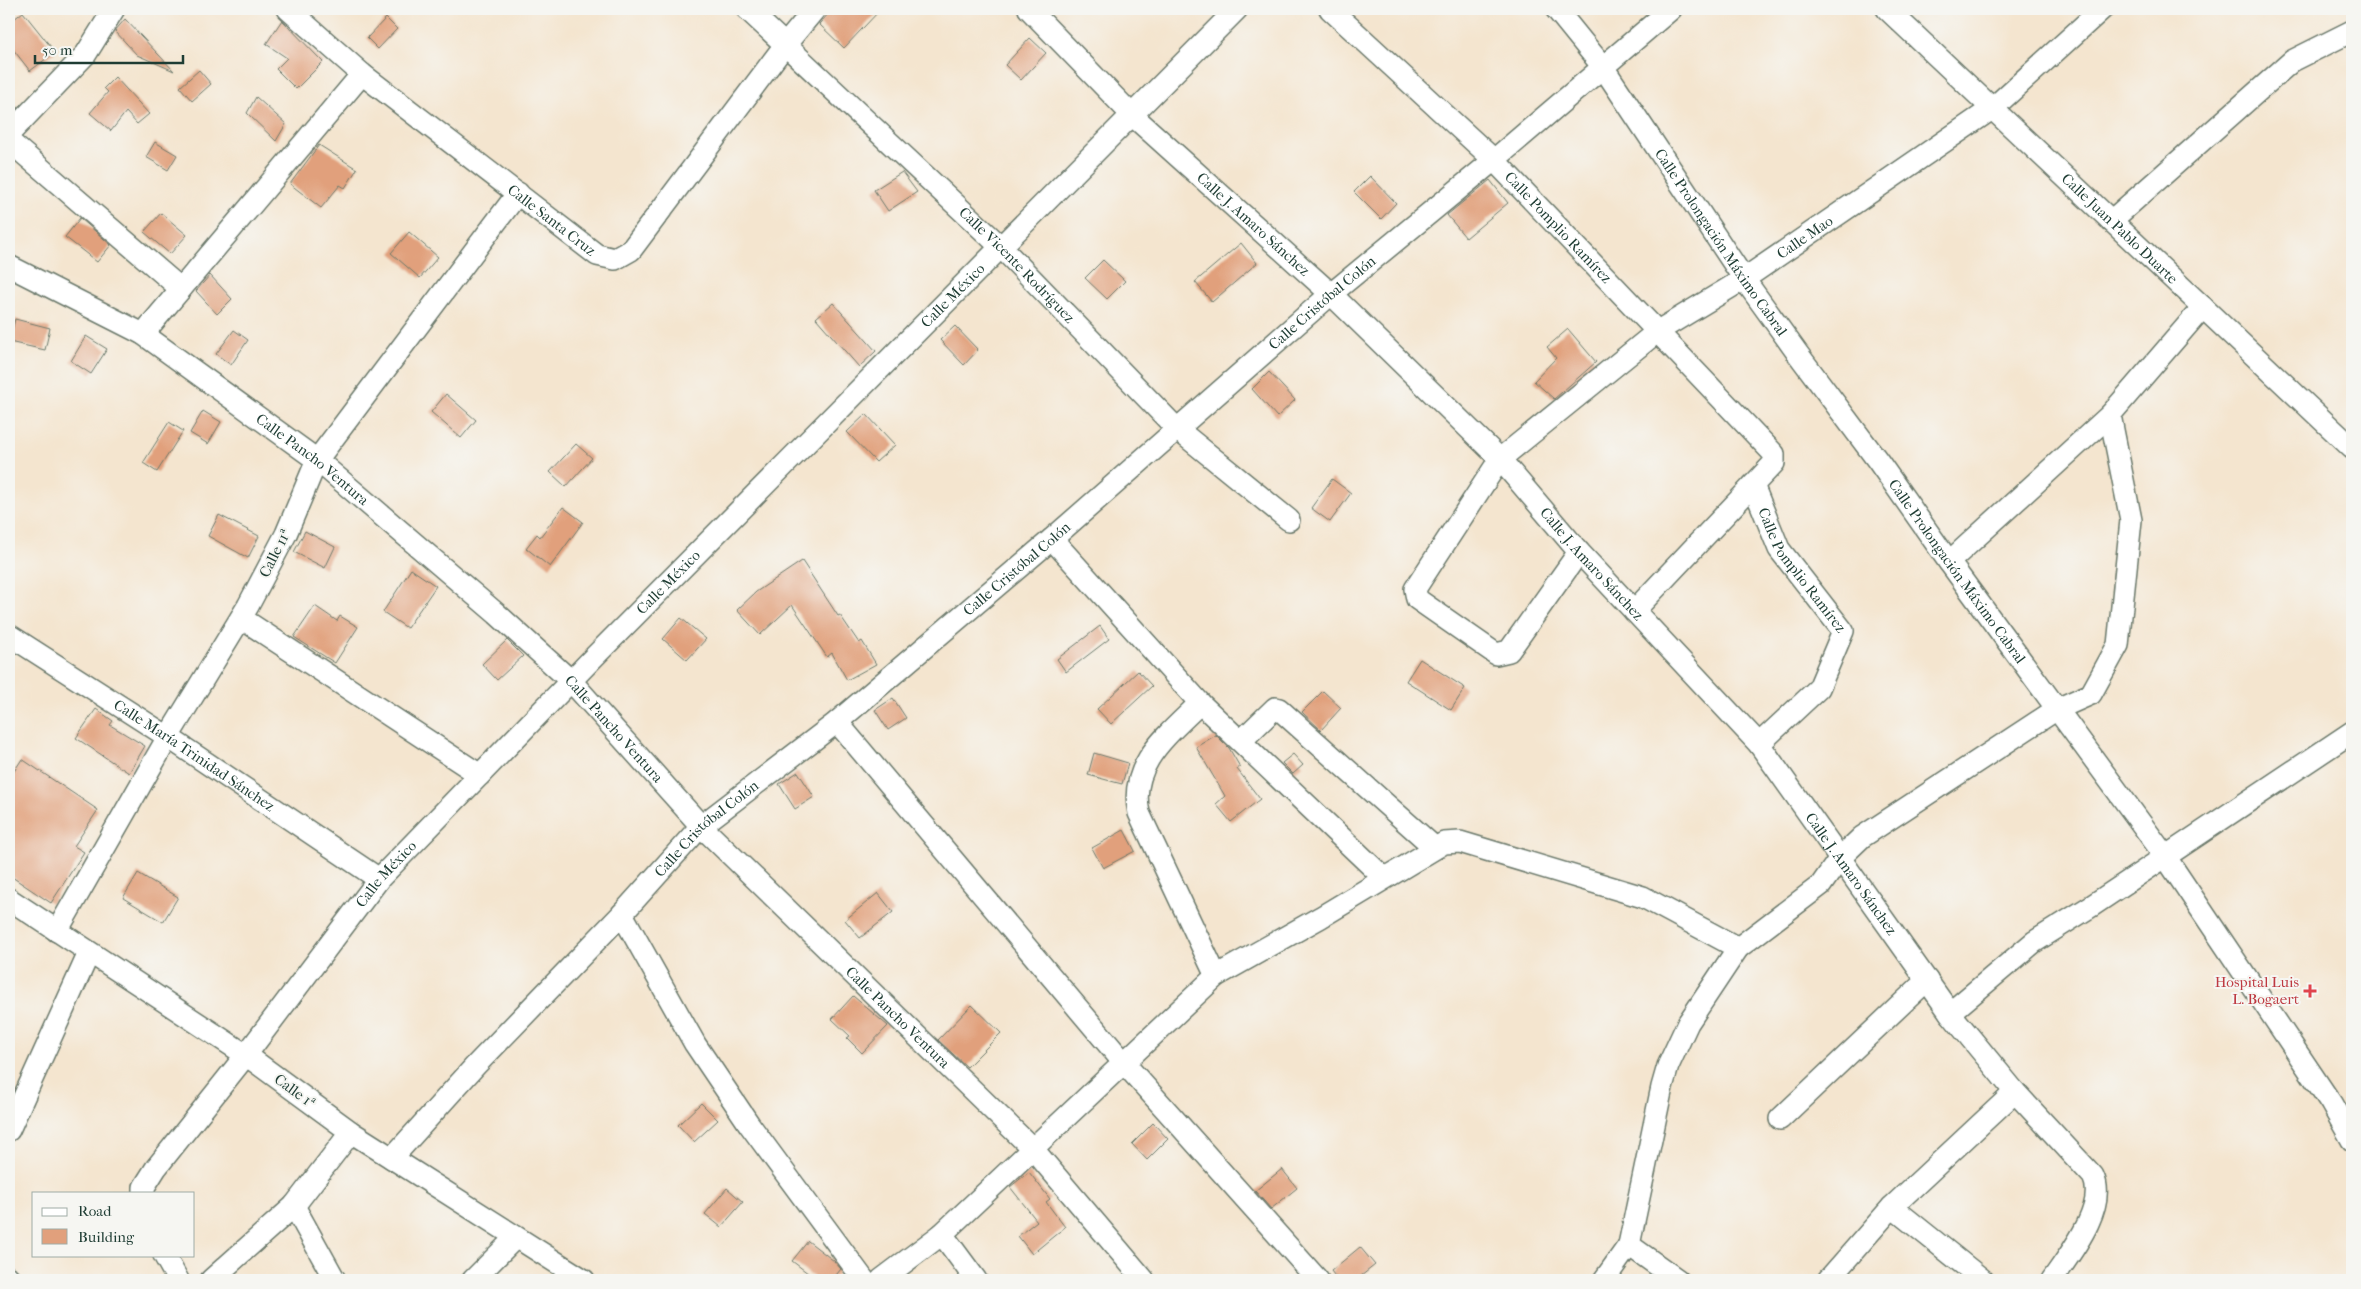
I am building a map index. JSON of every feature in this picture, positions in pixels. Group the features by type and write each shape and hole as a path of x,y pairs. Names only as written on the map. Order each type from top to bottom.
{"street":[{"path":"9,134 86,54 114,9"},
{"name":"Calle Santa Cruz","path":"288,9 362,74 597,255 615,259 631,250 785,45 815,9"},
{"name":"Calle Vicente Rodríguez","path":"747,9 1001,247 1177,429 1289,520"},
{"name":"Calle J. Amaro Sánchez","path":"1029,9 1132,115 1331,294 1500,459 1580,552 1758,744 1950,1013 2015,1092 2093,1176 2097,1184 2093,1210 2074,1249 2052,1280"},
{"name":"Calle México","path":"144,1192 144,1187 156,1168 246,1055 379,878 1237,9"},
{"name":"Calle Pomplio Ramírez","path":"1330,9 1494,160 1774,454 1775,459 1753,485 1778,549 1843,631 1819,688 1758,744"},
{"name":"Calle Prolongación Máximo Cabral","path":"1556,9 1603,67 1744,279 2165,856 2331,1103 2352,1140"},
{"name":"Calle Cristóbal Colón","path":"392,1158 476,1065 622,914 702,826 837,722 1052,539 1331,294 1494,160 1671,9"},
{"name":"Calle Juan Pablo Duarte","path":"1887,9 2352,448"},
{"name":"Calle Mao","path":"1580,552 1509,652 1503,654 1496,654 1416,599 1415,589 1500,459 1658,331 1744,279 1992,108 2102,9"},
{"path":"2111,221 2292,61 2352,32"},
{"path":"143,334 362,74"},
{"path":"9,141 181,289"},
{"name":"Calle 11ª","path":"56,931 168,737 241,618 286,534 317,460 518,193"},
{"name":"Calle Pancho Ventura","path":"9,266 143,334 317,460 497,614 571,682 702,826 1033,1149 1144,1280"},
{"path":"1949,562 2110,415 2204,307"},
{"path":"1604,1280 1630,1245 1668,1066 1688,1023 1738,948 1821,884 1840,858 1862,836 2057,709 2091,694 2118,645 2131,520 2110,415"},
{"path":"1634,611 1753,485"},
{"path":"1052,539 1200,703 1384,878"},
{"path":"241,618 480,775"},
{"name":"Calle María Trinidad Sánchez","path":"9,635 168,737 379,878"},
{"path":"1200,703 1152,752 1140,776 1137,804 1139,813 1216,976"},
{"path":"1241,741 1274,708 1279,708 1435,848"},
{"path":"837,722 1124,1063 1318,1280"},
{"path":"1950,1013 2034,942 2352,732"},
{"path":"882,1280 942,1234 1216,976 1321,917 1444,843 1460,842 1643,897 1738,948"},
{"name":"Calle 1ª","path":"9,899 246,1055 351,1132 584,1280"},
{"path":"622,914 695,1044 749,1124 864,1280"},
{"path":"9,1130 89,953"},
{"path":"1780,1119 1927,980"},
{"path":"1828,1280 1892,1207 2015,1092"},
{"path":"211,1280 294,1206 351,1132"},
{"path":"294,1206 335,1280"},
{"path":"1892,1207 1984,1280"},
{"path":"942,1234 976,1280"},
{"path":"473,1280 516,1237"},
{"path":"1630,1245 1678,1280"},
{"path":"165,1256 178,1280"}],"building":[{"path":"833,9 881,9 844,48 819,24"},
{"path":"23,12 55,52 30,71 9,44 9,23"},
{"path":"386,18 397,29 378,49 367,38"},
{"path":"125,19 174,71 137,55 115,31"},
{"path":"282,20 323,62 296,89 276,69 287,58 266,44"},
{"path":"1030,38 1046,53 1021,80 1005,65"},
{"path":"199,70 211,84 192,101 180,87"},
{"path":"115,77 149,114 137,124 126,112 111,131 90,113 108,92 104,88"},
{"path":"256,97 286,124 276,141 247,113"},
{"path":"155,142 177,155 168,170 146,157"},
{"path":"319,145 357,169 345,188 340,185 321,208 290,184"},
{"path":"902,172 917,192 888,211 874,190"},
{"path":"1370,176 1396,203 1381,219 1354,192"},
{"path":"1490,180 1508,203 1466,238 1447,215"},
{"path":"161,213 187,235 170,254 144,232"},
{"path":"80,218 111,245 97,262 65,237"},
{"path":"409,232 438,257 420,278 391,253"},
{"path":"1241,243 1257,263 1212,302 1195,282"},
{"path":"1103,260 1125,281 1107,299 1085,278"},
{"path":"210,275 232,299 217,314 196,291"},
{"path":"833,303 876,351 859,367 816,318"},
{"path":"15,319 50,328 45,350 9,342"},
{"path":"955,326 978,350 964,365 940,340"},
{"path":"1568,329 1596,362 1554,399 1534,381 1556,358 1547,347"},
{"path":"234,330 248,340 231,365 216,354"},
{"path":"86,336 107,349 91,374 71,361"},
{"path":"1269,372 1295,400 1277,417 1252,389"},
{"path":"446,394 476,420 461,438 431,412"},
{"path":"203,411 221,422 208,444 190,433"},
{"path":"866,414 895,445 876,462 847,432"},
{"path":"169,422 183,431 157,472 143,463"},
{"path":"576,444 592,458 566,487 550,472"},
{"path":"1332,479 1351,493 1330,522 1311,508"},
{"path":"563,507 583,522 550,567 526,548 537,534 540,537"},
{"path":"219,515 259,536 248,558 208,536"},
{"path":"305,531 335,547 325,568 294,552"},
{"path":"802,561 838,616 840,615 859,643 862,641 876,664 847,680 832,653 827,657 792,605 760,635 737,610 756,592"},
{"path":"411,569 436,586 407,628 383,612"},
{"path":"315,606 337,621 340,616 358,627 335,663 294,637"},
{"path":"681,618 706,639 687,660 663,639"},
{"path":"1100,626 1109,639 1066,672 1057,659"},
{"path":"507,640 523,656 497,680 482,664"},
{"path":"1420,659 1465,688 1451,710 1406,681"},
{"path":"1138,671 1152,686 1111,724 1097,709"},
{"path":"1323,691 1341,708 1321,730 1302,712"},
{"path":"893,698 906,718 888,730 875,710"},
{"path":"96,709 113,721 110,725 145,746 129,773 76,738"},
{"path":"1216,735 1229,748 1240,767 1237,769 1260,799 1231,822 1216,804 1225,796 1196,747"},
{"path":"1094,753 1128,763 1122,784 1088,775"},
{"path":"1293,754 1303,765 1293,774 1282,763"},
{"path":"22,759 98,810 74,846 84,852 51,903 9,875 9,779"},
{"path":"798,772 814,797 795,809 779,784"},
{"path":"1124,830 1135,851 1103,868 1092,848"},
{"path":"138,873 178,897 163,922 123,898"},
{"path":"878,893 893,912 860,938 845,920"},
{"path":"853,996 888,1026 862,1053 847,1038 850,1036 832,1019"},
{"path":"972,1005 1001,1033 967,1067 938,1040"},
{"path":"701,1103 718,1120 694,1142 678,1125"},
{"path":"1153,1123 1168,1139 1147,1160 1132,1144"},
{"path":"1282,1169 1297,1188 1271,1209 1255,1191"},
{"path":"1029,1172 1050,1199 1046,1202 1065,1227 1032,1254 1018,1236 1037,1221 1010,1187"},
{"path":"727,1188 743,1202 721,1227 705,1214"},
{"path":"808,1241 834,1261 841,1269 832,1280 817,1280 792,1261"},
{"path":"1360,1247 1375,1265 1356,1280 1338,1280 1331,1271"}],"place":[{"name":"Hospital Luis L. Bogaert","path":"2310,991"}]}
